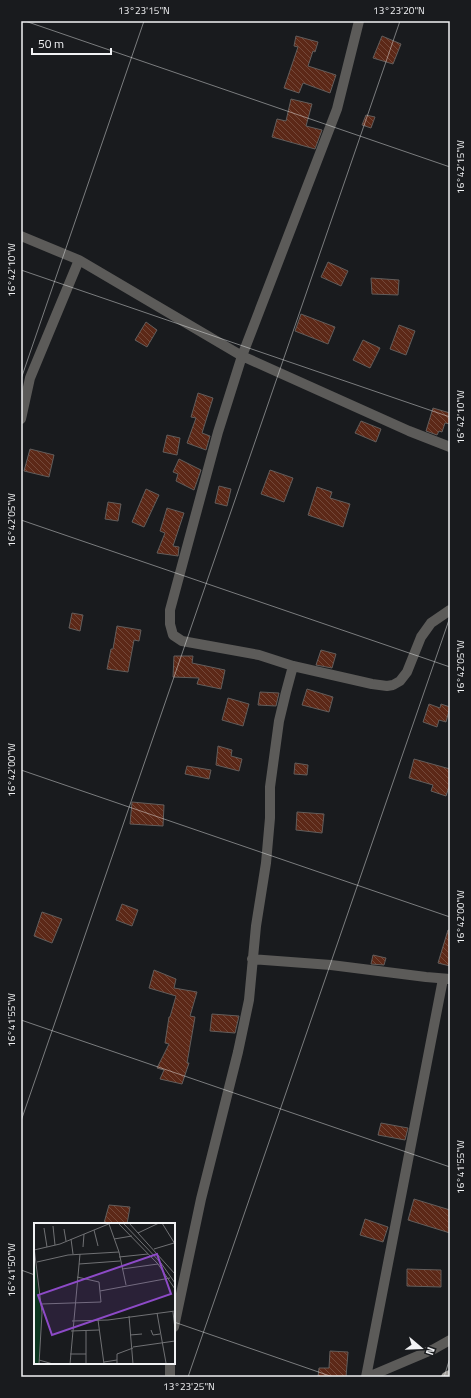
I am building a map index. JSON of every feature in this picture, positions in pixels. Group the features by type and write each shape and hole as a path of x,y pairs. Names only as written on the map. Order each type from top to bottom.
{"main road":[{"path":"446,1377 450,1375"}],"street":[{"path":"359,21 337,108 242,356 218,432 170,610 170,624 174,635 182,641 259,655 294,666 387,686 393,685 400,680 406,672 421,637 431,623 450,610"},
{"path":"21,236 79,260 242,356 409,431 450,447"},
{"path":"21,419 30,378 79,260"},
{"path":"175,1322 201,1199 238,1052 249,1000 252,959 270,818 270,787 279,721 294,666"},
{"path":"252,959 331,965 447,979 367,1377"},
{"path":"367,1377 434,1349 450,1340"},
{"path":"170,1364 170,1377"}],"building":[{"path":"296,36 318,42 308,66 336,75 330,93 303,83 299,93 284,88 298,47 294,46"},
{"path":"382,36 401,44 393,64 373,58"},
{"path":"291,99 312,104 306,126 322,130 315,149 272,137 277,119 286,121"},
{"path":"366,115 375,117 371,128 362,125"},
{"path":"328,262 348,271 341,286 321,277"},
{"path":"371,278 399,280 398,295 372,294"},
{"path":"301,314 335,327 328,344 295,331"},
{"path":"146,322 157,330 147,347 135,340"},
{"path":"399,325 415,331 406,355 390,349"},
{"path":"363,340 380,348 370,368 353,360"},
{"path":"198,393 213,398 202,433 210,436 206,450 187,443 196,418 191,417"},
{"path":"433,408 450,413 450,424 445,423 442,432 439,431 437,435 426,431"},
{"path":"361,421 381,429 376,442 355,433"},
{"path":"167,435 180,438 177,455 163,452"},
{"path":"30,449 54,455 49,477 24,471"},
{"path":"179,459 201,470 194,490 176,481 178,474 173,472"},
{"path":"270,470 293,478 284,502 261,494"},
{"path":"219,486 231,489 227,506 215,503"},
{"path":"317,487 332,492 330,498 350,504 343,527 308,515"},
{"path":"146,489 159,495 144,527 132,522"},
{"path":"108,502 121,504 118,521 105,519"},
{"path":"167,508 184,513 173,546 179,547 178,556 157,553 165,533 160,531"},
{"path":"72,613 83,615 80,631 69,628"},
{"path":"117,626 141,630 139,641 134,640 128,672 107,669 111,649 113,649"},
{"path":"321,650 336,654 332,668 316,665"},
{"path":"174,656 193,656 192,663 225,670 221,689 197,684 199,678 173,677"},
{"path":"307,689 333,697 329,712 302,705"},
{"path":"260,692 279,693 276,706 258,705"},
{"path":"228,698 249,704 243,726 222,720"},
{"path":"429,704 440,708 441,704 450,707 446,722 439,720 437,727 423,722"},
{"path":"218,746 232,750 231,756 242,759 239,771 216,765"},
{"path":"414,759 450,769 450,784 446,796 431,791 433,785 409,778"},
{"path":"295,763 308,765 307,775 294,774"},
{"path":"187,766 211,770 209,779 185,774"},
{"path":"132,802 164,805 163,826 130,824"},
{"path":"297,812 324,814 322,833 296,830"},
{"path":"122,904 138,910 132,926 116,920"},
{"path":"42,912 62,919 52,943 34,936"},
{"path":"448,930 450,930 450,966 438,963"},
{"path":"373,955 386,958 384,965 371,964"},
{"path":"154,970 176,979 174,988 197,992 190,1016 195,1017 187,1063 189,1063 182,1084 160,1079 164,1070 157,1068 169,1044 165,1043 169,1017 176,996 149,988"},
{"path":"212,1014 239,1016 235,1033 210,1031"},
{"path":"381,1123 408,1128 405,1140 378,1135"},
{"path":"414,1199 450,1210 450,1233 408,1220"},
{"path":"109,1205 130,1207 127,1223 104,1223"},
{"path":"365,1219 388,1227 383,1242 360,1235"},
{"path":"407,1269 441,1270 441,1287 407,1286"},
{"path":"330,1351 348,1352 346,1377 318,1377 319,1368 329,1368"}]}
